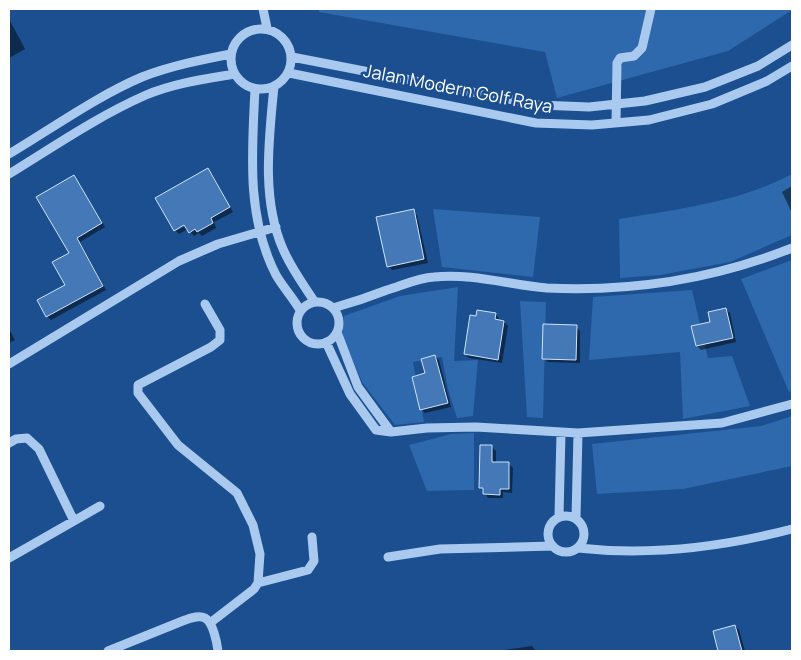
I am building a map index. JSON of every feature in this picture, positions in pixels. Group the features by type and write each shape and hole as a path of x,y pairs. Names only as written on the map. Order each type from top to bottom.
{"street":[{"path":"263,9 267,28"},
{"path":"616,123 617,63 620,58 634,56 642,48 651,9"},
{"path":"267,28 284,38 292,56 289,73 280,84 266,90 252,89 240,81 232,68 231,54 235,43 243,34 254,29 267,28"},
{"name":"Jalan Modern Golf Raya","path":"292,56 539,105 589,107 645,101 705,87 758,66 792,45"},
{"path":"9,154 101,98 141,78 183,63 231,54"},
{"name":"Jalan Modern Golf Raya","path":"289,73 536,123 592,126 649,120 712,104 767,81 792,66"},
{"path":"9,174 108,114 147,94 187,82 235,74"},
{"path":"274,86 269,135 270,196 282,248 291,266 314,301"},
{"path":"256,89 253,138 254,198 259,231 277,276 300,310"},
{"path":"9,364 179,261 218,244 276,227"},
{"path":"333,308 418,279 434,277 451,276 546,288 587,289 655,284 710,275 759,261 792,248"},
{"path":"314,301 333,308 338,315 339,324 336,332 326,342 318,344 310,343 304,339 296,325 300,310 314,301"},
{"path":"205,304 220,330 220,340 211,347 138,385 138,393 178,445 238,493 253,525 260,554 258,583 254,589 210,622"},
{"path":"336,332 358,387 391,432"},
{"path":"326,342 350,394 376,430 391,432 427,428 476,427 578,433 722,423 792,404"},
{"path":"559,517 561,433"},
{"path":"576,518 578,433"},
{"path":"9,443 16,439 27,438 38,449 74,520"},
{"path":"9,558 100,506"},
{"path":"578,548 583,541 585,532 582,524 576,518 568,515 559,517 552,522 548,530 549,538 553,546 565,552 578,548 646,551 694,548 792,529"},
{"path":"258,583 308,570 314,561 312,537"},
{"path":"388,557 440,550 553,546"},
{"path":"108,651 197,617 205,618 210,622 218,651"}],"shaded area":[{"path":"319,9 792,10 728,51 557,98 545,52 319,12"},
{"path":"792,174 792,235 730,262 660,275 620,278 619,219 686,208 730,198 772,184"},
{"path":"433,209 540,217 533,277 442,267"},
{"path":"792,260 792,391 789,392 741,279"},
{"path":"458,287 454,361 478,360 473,416 457,418 448,389 442,357 413,362 424,422 395,425 362,382 342,335 344,316 400,296"},
{"path":"692,290 708,358 732,356 750,406 683,419 680,352 589,360 593,297"},
{"path":"520,301 546,302 543,418 527,417"},
{"path":"792,416 792,466 683,489 597,494 592,444 761,426"},
{"path":"474,433 474,490 427,491 409,445 451,434"}],"building":[{"path":"208,168 230,207 211,218 213,223 197,232 195,229 189,233 184,225 174,231 155,198"},
{"path":"74,175 102,223 77,238 103,286 46,317 37,300 65,285 52,262 69,253 36,197"},
{"path":"414,209 424,259 387,267 376,217"},
{"path":"726,308 733,338 696,346 691,326 710,322 708,312"},
{"path":"477,310 496,313 495,319 504,321 498,360 464,354 470,315 476,316"},
{"path":"543,324 577,325 576,360 542,359"},
{"path":"435,355 448,403 420,410 412,377 425,373 421,359"},
{"path":"480,445 492,445 492,462 509,462 509,489 500,489 500,495 483,494 483,488 479,488"},
{"path":"735,625 742,651 718,651 713,631"}]}
